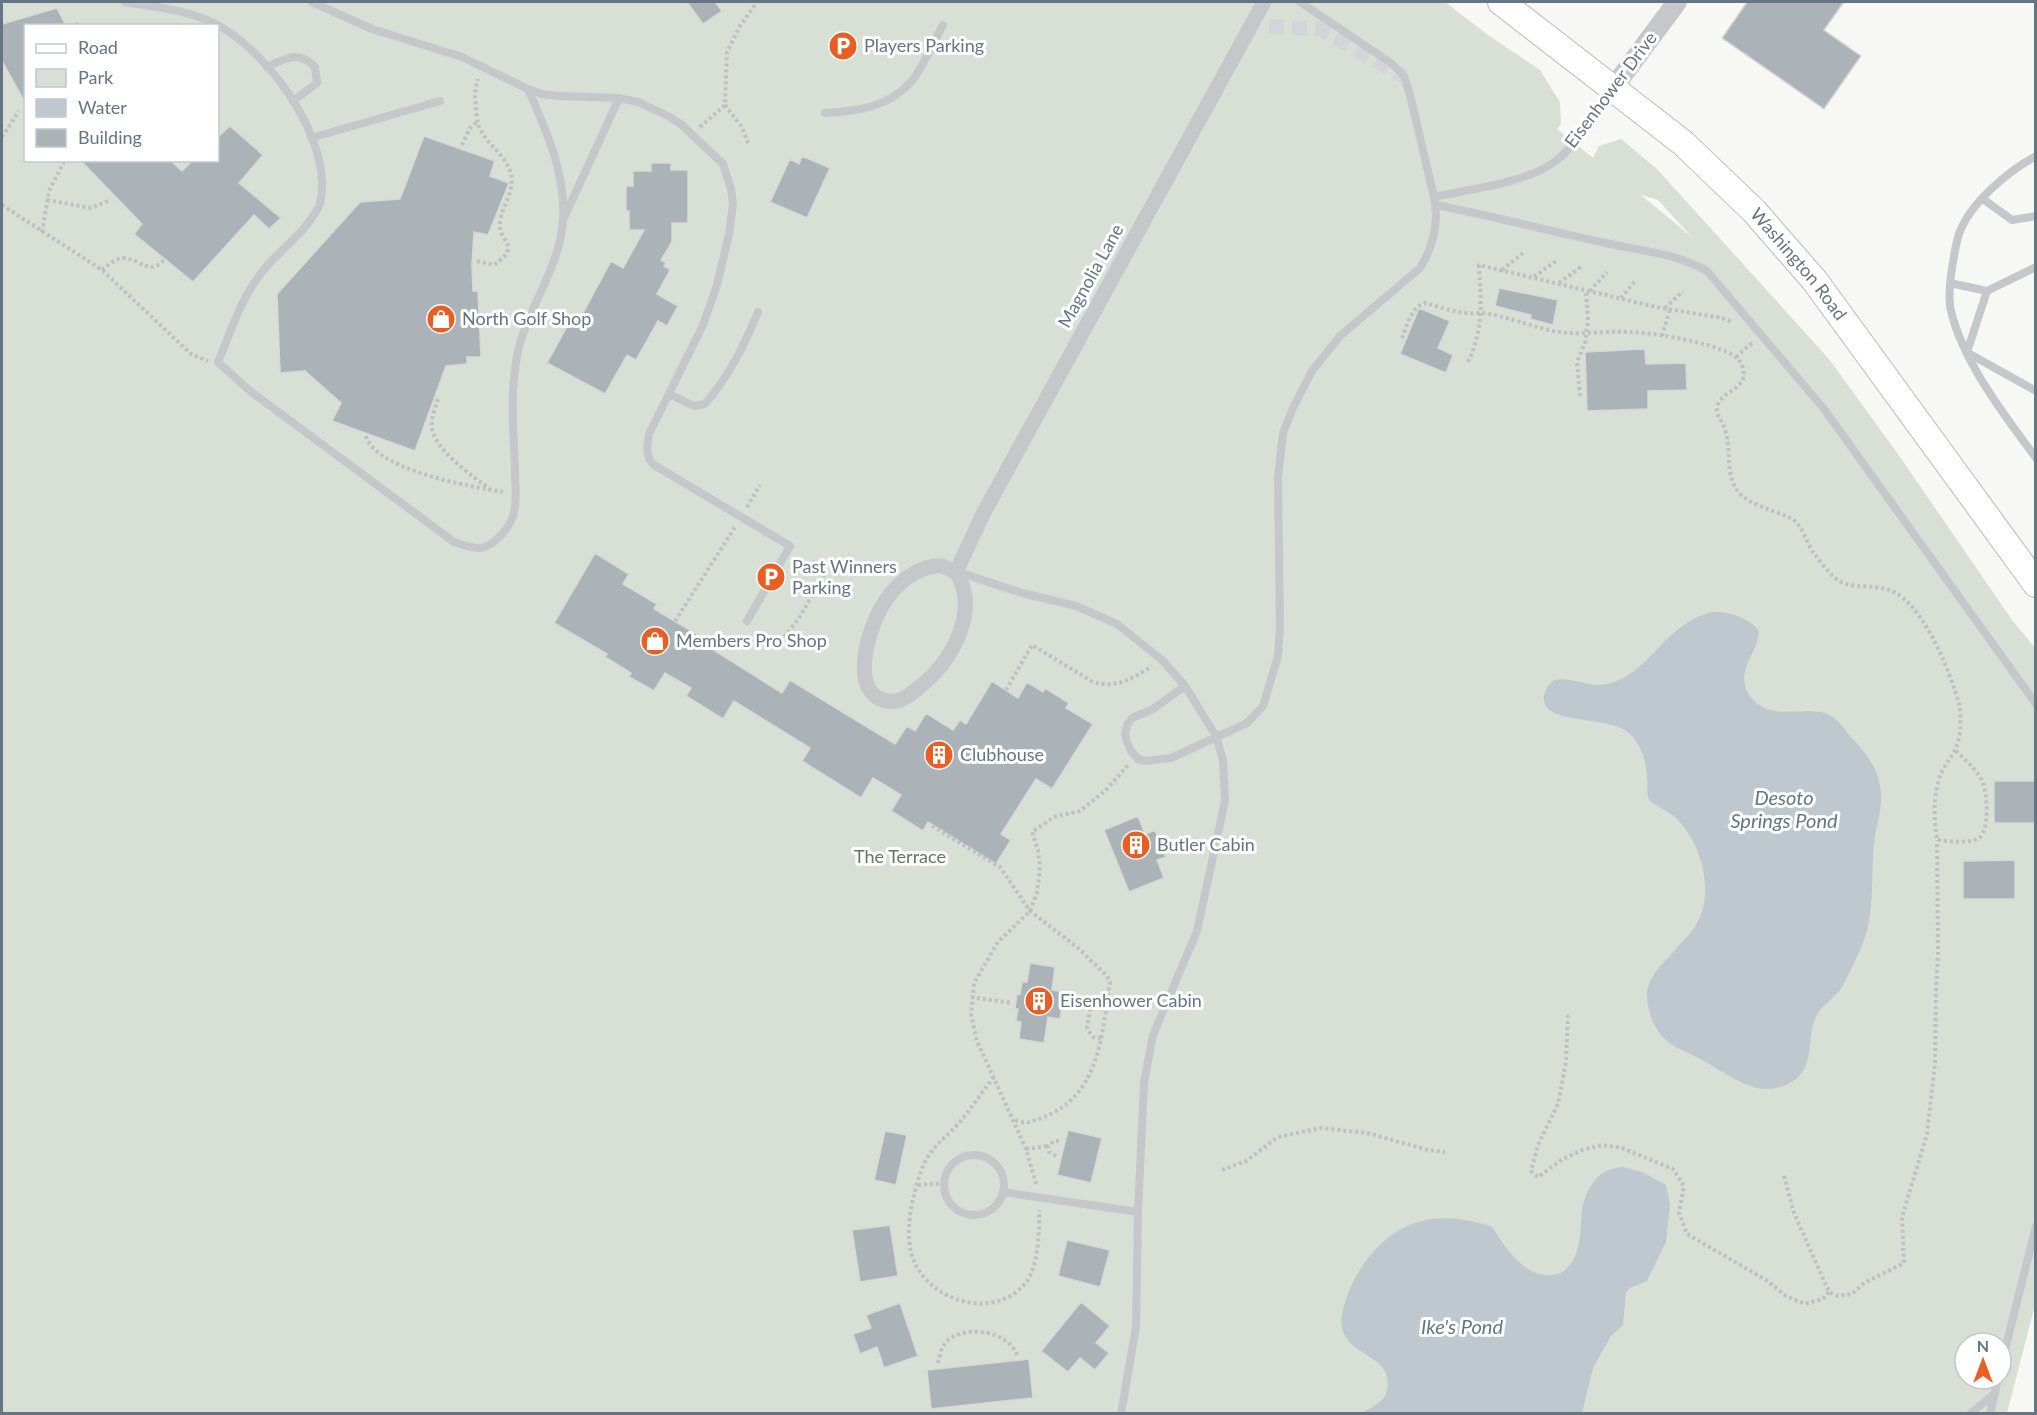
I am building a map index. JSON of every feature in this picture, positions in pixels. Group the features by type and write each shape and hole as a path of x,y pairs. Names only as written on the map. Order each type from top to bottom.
{"main road":[{"name":"Washington Road","path":"1501,2 1691,151 1754,212 1815,281 2036,584"}],"street":[{"name":"Magnolia Lane","path":"956,572 984,512 1264,2"},
{"name":"Eisenhower Drive","path":"1613,88 1677,2"},
{"path":"944,566 956,572 964,589 966,606 958,636 949,656 930,679 903,698 889,702 877,698 868,688 866,662 870,635 883,604 897,587 919,570 944,566"}],"lane":[{"path":"125,2 176,11 215,24"},
{"path":"312,2 372,29 442,50 528,89 559,96 619,98 638,102 660,112 692,134 723,164 733,204 722,266 711,305 649,434 647,451 654,465 790,546 747,621"},
{"path":"1185,686 1153,709 1132,718 1127,725 1125,734 1131,751 1138,759 1146,761 1171,758 1247,723 1263,706 1278,656 1280,628 1279,458 1283,433 1312,372 1340,336 1420,268 1434,238 1435,201 1404,76 1391,63 1300,2"},
{"path":"825,113 855,112 886,103 911,82 943,25"},
{"path":"219,27 247,47 267,67 293,101 311,138 322,177 320,205 297,236 267,266 250,289 218,362 253,393 454,542 474,548 482,548 495,540 506,529 513,515 516,362 522,339 551,269 563,220 619,98"},
{"path":"267,67 282,59 296,56 302,57 315,67 317,83 293,101"},
{"name":"Eisenhower Drive","path":"1435,201 1513,180 1540,170 1557,160 1613,88"},
{"path":"528,89 556,163 561,182 563,220"},
{"path":"311,138 440,101"},
{"path":"2036,156 2003,178 1971,213 1960,232 1950,284 1950,309 1967,352 1994,400 2036,458"},
{"path":"1983,199 2012,220 2036,216"},
{"path":"1435,201 1682,259 1707,271 1824,409 2036,704"},
{"path":"1950,284 1987,291 2036,267"},
{"path":"1967,352 1987,291"},
{"path":"669,394 694,406 705,404 722,384 745,344 758,312"},
{"path":"1967,352 2036,391"},
{"path":"956,572 1022,593 1076,606 1117,624 1162,660 1185,686 1216,736 1223,760 1225,801 1197,931 1153,1035 1144,1083 1136,1327 1121,1413"},
{"path":"969,1156 978,1156 988,1159 1001,1173 1003,1192 992,1209 983,1214 964,1214 949,1202 944,1183 946,1173 952,1165 969,1156"},
{"path":"1003,1192 1138,1212"},
{"path":"2010,1331 2036,1226"},
{"path":"1990,1413 1995,1391"},
{"path":"1970,1413 1994,1394"}],"path":[{"path":"749,145 741,126 726,105 727,52 740,26 757,2"},
{"path":"477,261 494,265 504,258 508,250 508,243 501,231 500,222 512,186 510,171 478,122 474,92 484,68"},
{"path":"692,134 726,105"},
{"path":"2,137 19,111"},
{"path":"462,145 470,128 478,122"},
{"path":"42,232 49,191 64,162"},
{"path":"47,200 91,208 108,201"},
{"path":"2,205 102,270 191,354 207,361 218,362"},
{"path":"1502,270 1523,253"},
{"path":"102,270 115,260 125,258 151,268 158,266 165,259"},
{"path":"1534,278 1556,261"},
{"path":"1468,363 1477,341 1481,313 1479,265 1664,308 1722,318 1761,334 1736,357"},
{"path":"1559,284 1582,266"},
{"path":"1580,396 1577,362 1583,349 1588,320 1588,291 1607,272"},
{"path":"1621,298 1635,281"},
{"path":"1664,308 1683,291"},
{"path":"1402,338 1418,305 1425,303 1567,333 1632,332 1697,343 1730,353 1742,363 1744,377 1738,387 1719,402 1717,416 1725,427 1728,463 1738,492 1756,504 1792,518 1798,524 1814,554 1836,579 1851,585 1892,590 1904,598 1913,606 1938,649 1959,705 1961,719 1955,750 1940,776 1934,800 1938,952 1935,1063 1927,1134 1902,1217 1904,1263 1864,1283 1852,1294 1838,1296 1829,1292 1794,1212 1784,1176"},
{"path":"1662,336 1670,309"},
{"path":"438,399 432,416 432,430 456,462 492,490"},
{"path":"366,436 368,442 378,453 400,466 464,486 515,495"},
{"path":"742,514 760,485"},
{"path":"675,621 736,524"},
{"path":"781,642 799,618 822,578 823,569 812,561"},
{"path":"1006,690 1032,645 1093,682 1104,686 1126,681 1162,660"},
{"path":"1936,840 1978,838 1983,833 1986,822 1983,782 1955,750"},
{"path":"994,1077 957,1125 931,1151 922,1170 911,1211 909,1236 915,1265 922,1275 956,1300 982,1305 999,1301 1014,1293 1026,1282 1032,1272 1040,1228 1039,1198 1035,1175 1014,1119 977,1041 971,1014 974,983 998,942 1030,911 1037,893 1040,867 1038,850 1032,832 1054,817 1080,811 1105,791 1129,763 1125,758"},
{"path":"932,826 1000,867 1030,911 1078,948 1107,976 1110,982 1099,1049 1086,1084 1077,1095 1053,1113 1030,1122 1023,1123 1014,1119"},
{"path":"971,997 1011,1003"},
{"path":"1101,1038 1093,1037 1087,1029 1091,1004 1096,998 1107,999"},
{"path":"1568,1015 1566,1062 1558,1104 1538,1145 1531,1171 1538,1177 1561,1160 1582,1150 1602,1145 1623,1148 1673,1169 1684,1186 1679,1214 1687,1234 1766,1280 1786,1296 1805,1304 1823,1299 1829,1292"},
{"path":"1222,1170 1246,1161 1278,1137 1321,1128 1366,1132 1428,1150 1445,1152"},
{"path":"1026,1149 1048,1146 1054,1141 1059,1141"},
{"path":"1048,1146 1049,1152 1056,1156"},
{"path":"918,1185 944,1183"},
{"path":"938,1363 941,1349 947,1341 961,1333 978,1331 1007,1341 1015,1349 1017,1355"}],"green space":[{"name":"The Terrace","path":"2,2 1445,2 1488,35 1540,70 1560,102 1561,124 1557,129 1593,158 1599,146 1621,139 1657,169 1829,359 1900,457 2012,620 2035,648 2036,1301 2013,1390 2013,1331 1953,1331 1953,1391 2013,1391 2007,1413 2,1413","holes":["1642,195 1658,200 1692,237"]}],"water":[{"name":"Desoto Springs Pond","path":"1712,612 1738,616 1750,622 1759,631 1745,670 1744,678 1750,696 1758,704 1768,709 1787,712 1818,712 1834,718 1874,768 1881,795 1874,846 1871,910 1865,938 1841,989 1820,1010 1815,1019 1808,1059 1802,1073 1787,1085 1776,1088 1758,1088 1740,1081 1672,1044 1663,1038 1656,1027 1647,997 1649,984 1660,967 1694,928 1703,907 1705,879 1698,852 1692,839 1676,818 1649,800 1644,760 1638,744 1630,734 1608,724 1552,712 1545,705 1544,695 1554,680 1562,679 1598,685 1614,682 1639,667 1683,626"},
{"name":"Ike's Pond","path":"1623,1167 1642,1172 1666,1185 1670,1204 1666,1242 1647,1281 1630,1288 1626,1293 1623,1325 1611,1336 1593,1368 1582,1413 1361,1413 1379,1403 1385,1395 1388,1385 1387,1375 1382,1367 1346,1337 1342,1328 1342,1318 1352,1284 1378,1247 1393,1234 1410,1225 1448,1218 1469,1221 1492,1227 1511,1254 1527,1269 1547,1275 1558,1274 1569,1266 1576,1254 1582,1208 1595,1180 1604,1172"}],"building":[{"path":"687,2 715,2 722,11 703,24"},
{"path":"1747,2 1844,2 1824,30 1861,56 1824,109 1722,38"},
{"path":"57,8 65,24 24,24 24,100 2,61 2,24"},
{"path":"230,126 263,155 239,183 281,218 269,229 254,215 193,282 134,234 142,224 82,162 172,162 182,171 191,162 219,162 219,136"},
{"path":"424,136 495,161 490,176 509,183 488,235 474,232 473,291 478,291 481,357 467,357 467,364 446,366 415,451 332,421 341,403 305,371 280,373 277,294 360,202 400,199"},
{"path":"802,156 830,168 807,218 770,202 790,159 799,164"},
{"path":"651,163 671,163 671,170 688,170 688,223 672,223 672,242 661,260 670,270 657,294 678,306 667,326 658,321 636,360 627,355 605,394 547,363 569,323 576,326 611,261 623,268 644,230 629,230 626,186 633,186 633,171 651,171"},
{"path":"1499,288 1558,300 1553,325 1530,319 1531,315 1495,306"},
{"path":"1419,308 1450,321 1438,348 1453,355 1446,373 1400,354"},
{"path":"1645,349 1646,364 1686,363 1687,390 1648,391 1648,409 1587,411 1585,352"},
{"name":"Clubhouse","path":"595,553 629,574 623,584 657,604 654,609 698,635 696,639 782,693 790,680 895,744 907,726 915,731 926,713 953,730 960,720 966,724 992,681 1018,698 1027,682 1043,692 1045,688 1069,703 1066,708 1093,724 1052,789 1036,779 1001,834 1011,840 996,864 928,822 923,831 891,811 901,795 873,778 861,798 802,761 810,748 734,701 723,719 686,696 691,688 665,673 654,691 629,677 631,673 605,657 607,654 554,623"},
{"path":"1994,781 2036,781 2036,823 1994,823"},
{"name":"Butler Cabin","path":"1138,816 1145,834 1155,830 1166,857 1157,860 1164,878 1129,892 1104,830"},
{"path":"2015,860 2015,899 1963,899 1963,861"},
{"name":"Eisenhower Cabin","path":"1030,963 1055,967 1052,990 1064,992 1060,1019 1048,1017 1044,1043 1019,1039 1021,1022 1016,1021 1017,993 1020,994 1022,982 1027,982"},
{"path":"1068,1130 1102,1138 1091,1183 1057,1175"},
{"path":"885,1131 907,1135 896,1185 874,1180"},
{"path":"890,1225 898,1276 860,1282 852,1230"},
{"path":"1067,1240 1110,1250 1100,1287 1058,1276"},
{"path":"1081,1302 1110,1326 1096,1343 1109,1353 1095,1370 1080,1358 1068,1372 1041,1351"},
{"path":"900,1303 918,1356 884,1368 877,1347 860,1354 853,1334 871,1328 866,1315"},
{"path":"1029,1359 1033,1398 931,1409 927,1370"}],"tunnel":[{"path":"1269,26 1320,29 1404,76"}],"place":[{"name":"Players Parking","path":"843,46"},
{"name":"North Golf Shop","path":"441,319"},
{"name":"Past Winners Parking","path":"771,577"},
{"name":"Members Pro Shop","path":"655,641"},
{"name":"Clubhouse","path":"939,755"},
{"name":"Butler Cabin","path":"1136,845"},
{"name":"Eisenhower Cabin","path":"1039,1001"}]}
